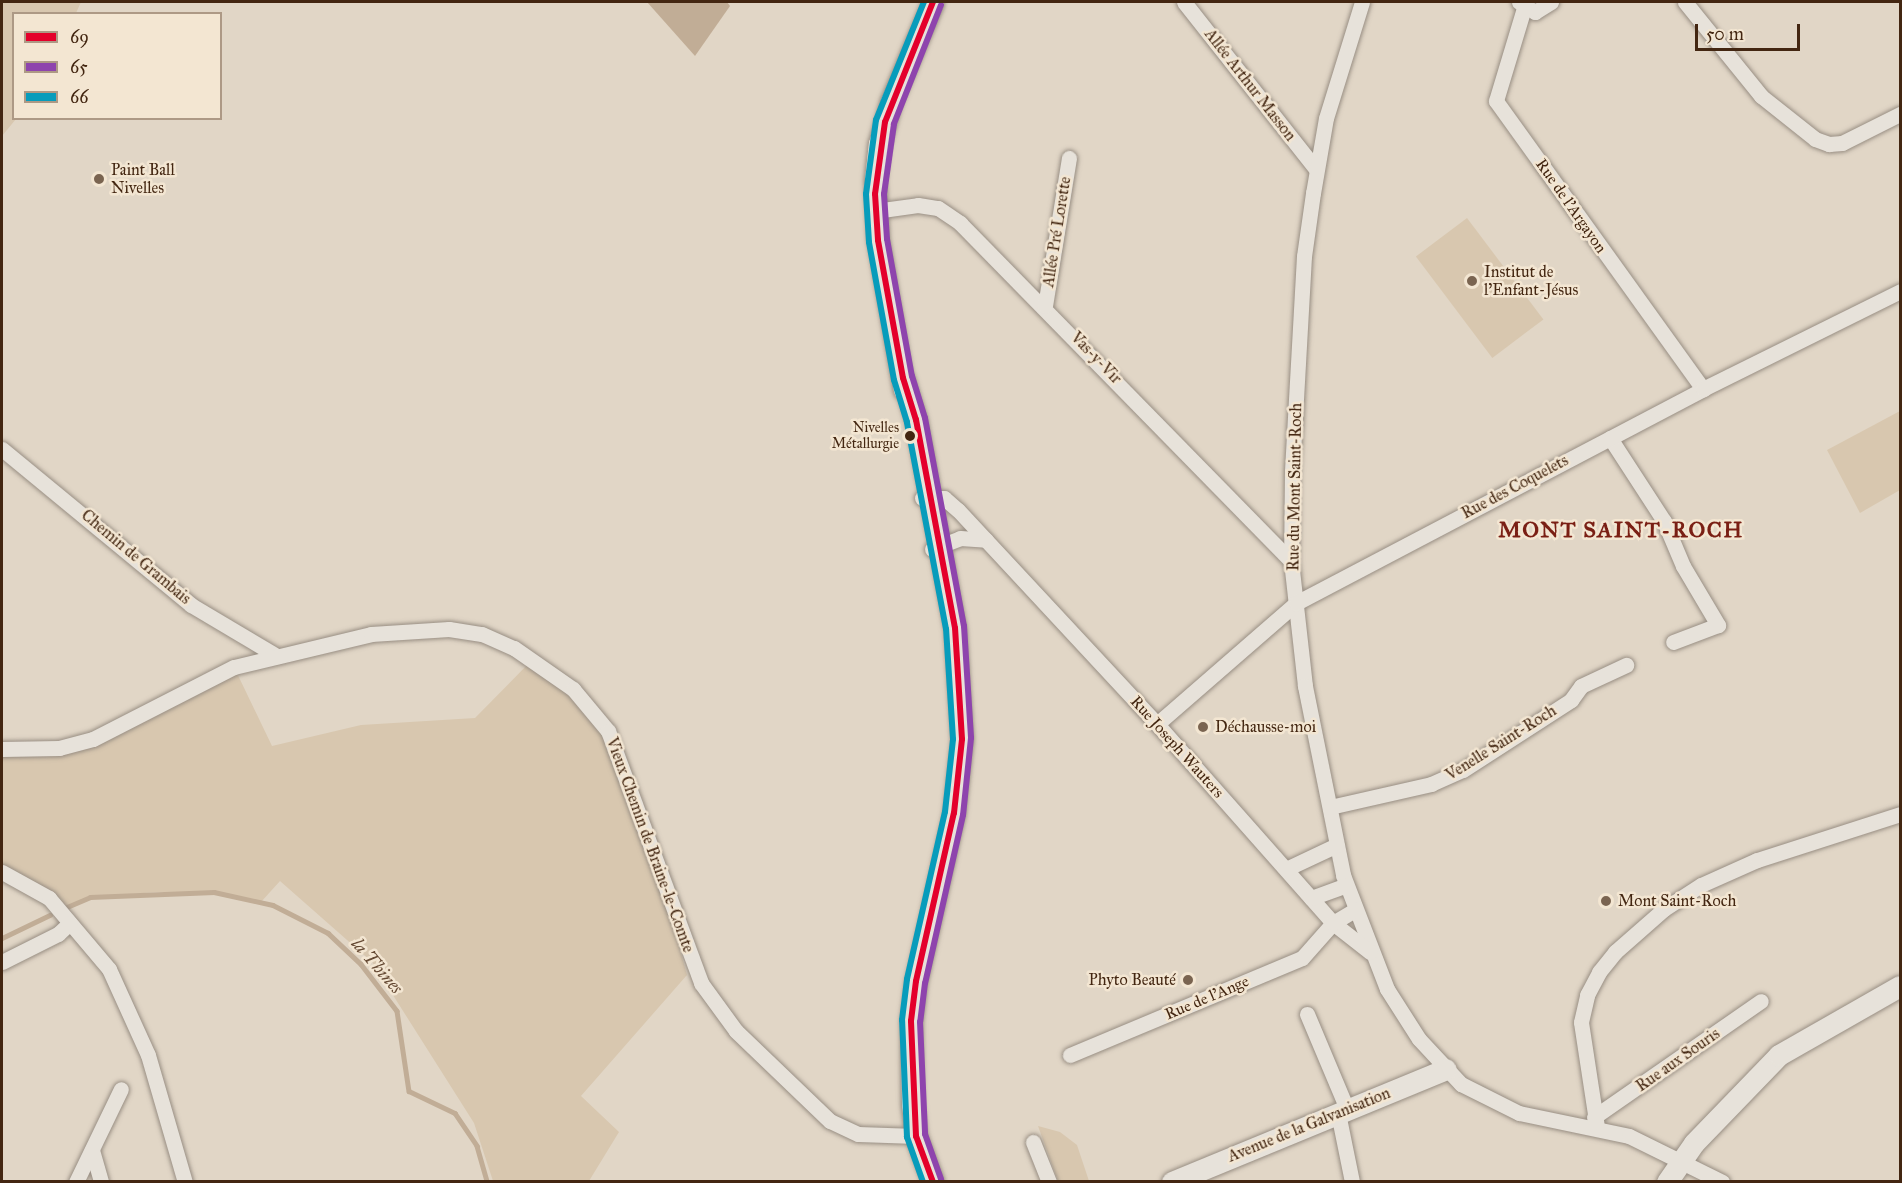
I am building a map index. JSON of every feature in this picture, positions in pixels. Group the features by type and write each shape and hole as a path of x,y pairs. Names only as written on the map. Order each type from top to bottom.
{"main road":[{"path":"933,2 885,122 875,180 875,211 903,378 957,665 962,739 954,813 923,945 911,1021 909,1052 919,1145 933,1182"},
{"path":"1667,1182 1694,1143 1779,1055 1900,986"},
{"name":"Avenue de la Galvanisation","path":"1172,1182 1446,1069"}],"street":[{"name":"Allée Arthur Masson","path":"1185,2 1316,169"},
{"name":"Rue du Mont Saint-Roch","path":"1362,2 1326,118 1316,169 1304,256 1292,472 1291,561 1305,686 1346,885 1387,989 1405,1020 1461,1084 1519,1113 1596,1122 1722,1182"},
{"path":"1522,5 1542,11 1551,2"},
{"path":"1685,2 1761,96 1815,139 1829,144 1842,142 1900,114"},
{"name":"Rue de l'Argayon","path":"1522,5 1496,101 1703,389"},
{"name":"Allée Pré Lorette","path":"1045,306 1069,158"},
{"name":"Vas-y-Vir","path":"875,211 918,205 938,208 960,223 1045,306 1291,561"},
{"name":"Rue des Coquelets","path":"1157,724 1296,603 1703,389 1900,291"},
{"path":"1610,438 1664,521 1683,566 1718,625 1673,642"},
{"name":"Chemin de Grambais","path":"2,449 191,605 277,656"},
{"name":"Rue Joseph Wauters","path":"926,498 944,498 986,540 1157,724 1333,923 1373,957"},
{"path":"936,548 960,538 986,540"},
{"name":"Vieux Chemin de Braine-le-Comte","path":"2,749 59,748 93,739 234,667 277,656 371,634 449,629 482,634 514,648 573,689 615,743 701,982 736,1031 830,1121 858,1134 919,1145"},
{"name":"Venelle Saint-Roch","path":"1330,807 1431,784 1463,770 1571,700 1581,686 1626,665"},
{"path":"1596,1122 1581,1022 1587,995 1599,972 1622,946 1664,909 1701,885 1756,860 1900,814"},
{"path":"1286,869 1337,845"},
{"path":"2,872 49,898 109,969 148,1055 185,1182"},
{"path":"1311,898 1346,885"},
{"name":"Rue de l'Ange","path":"1070,1055 1302,958 1333,923 1355,910"},
{"path":"2,962 58,934 70,923"},
{"name":"Rue aux Souris","path":"1596,1122 1761,1001"},
{"path":"1307,1014 1343,1111 1352,1182"},
{"path":"76,1182 121,1089"},
{"path":"1033,1142 1049,1182"},
{"path":"92,1150 101,1182"}],"shaded area":[{"path":"2,2 81,2 76,12 12,12 12,120 15,120 2,136"},
{"path":"647,2 727,2 730,6 695,56"},
{"path":"1467,218 1543,319 1492,358 1416,257"},
{"path":"1900,411 1900,490 1860,513 1827,450"},
{"path":"532,660 592,709 650,842 687,975 581,1096 619,1132 589,1181 493,1181 474,1123 372,962 280,881 261,902 214,892 157,892 90,897 67,907 2,872 2,750 59,748 234,667 272,746 361,725 475,718"},
{"path":"1038,1126 1060,1132 1077,1145 1089,1181 1058,1181"}],"waterway":[{"name":"la Thines","path":"67,907 90,897 214,892 273,905 328,933 361,964 397,1011 409,1091 455,1113 477,1146 487,1182"},
{"name":"la Thines","path":"2,938 50,915"}],"transit line":[{"name":"66","path":"923,1182 907,1137 902,1020 907,979 945,812 953,739 946,629 907,422 894,380 869,242 866,194 876,120 924,2"},
{"name":"69","path":"933,2 885,122 875,194 878,240 903,378 916,420 955,628 962,739 954,813 916,981 911,1021 916,1136 933,1182"},
{"name":"65","path":"941,5 894,124 884,194 887,239 912,376 925,418 964,626 971,738 963,815 925,983 920,1022 925,1134 941,1179"}],"place":[{"name":"Paint Ball Nivelles","path":"99,179"},
{"name":"Institut de l'Enfant-Jésus","path":"1472,281"},
{"name":"Nivelles Métallurgie","path":"910,436"},
{"name":"Déchausse-moi","path":"1203,727"},
{"name":"Mont Saint-Roch","path":"1606,901"},
{"name":"Phyto Beauté","path":"1188,980"}],"district":[{"name":"MONT SAINT-ROCH","path":"1621,530"}]}
